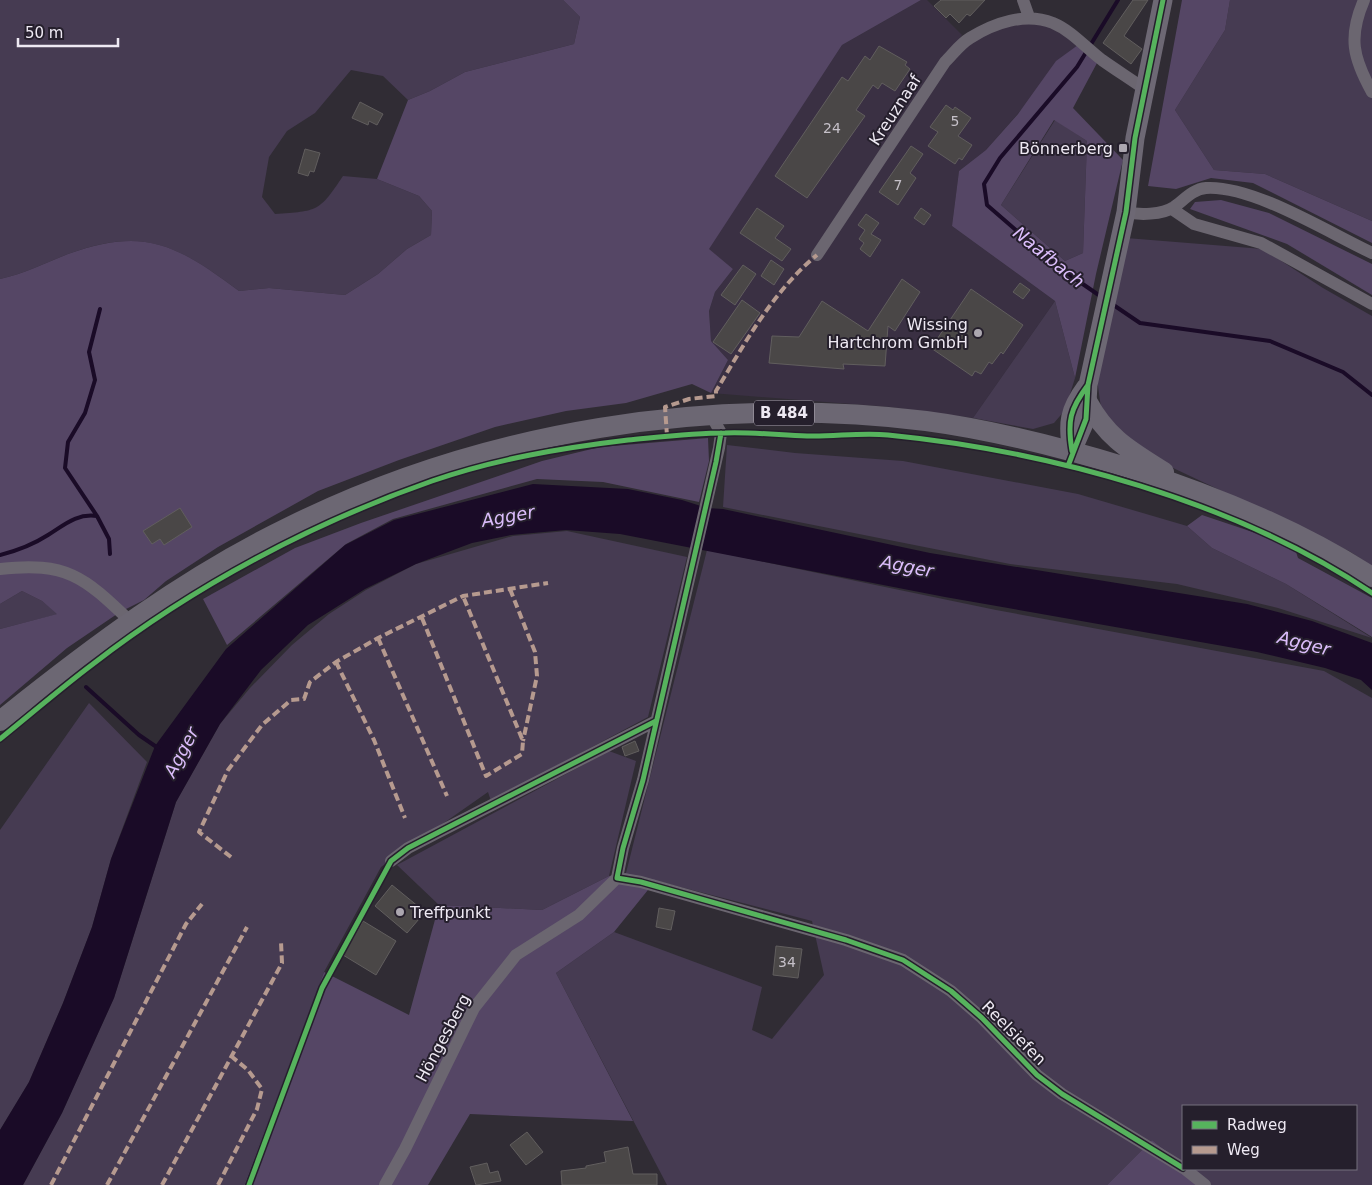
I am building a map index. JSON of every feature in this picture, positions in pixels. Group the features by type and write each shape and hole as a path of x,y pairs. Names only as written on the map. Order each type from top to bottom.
{"main road":[{"path":"1087,393 1103,428 1128,449 1187,486"},
{"name":"B 484","path":"0,721 130,621 202,575 288,527 418,473 491,449 564,434 711,415 830,413 928,421 1072,451 1187,486 1265,518 1372,577"}],"street":[{"path":"1023,0 1029,17"},
{"path":"1072,451 1086,419 1087,393 1126,212 1135,138 1163,0"},
{"path":"1364,0 1356,19 1354,50 1360,71 1372,92"},
{"name":"Kreuznaaf","path":"817,255 945,62 968,39 1007,21 1029,17 1053,23 1075,37 1100,59 1146,90"},
{"path":"892,124 911,115"},
{"path":"1126,212 1139,215 1172,209 1191,194 1205,188 1231,191 1272,203 1372,253"},
{"path":"1172,209 1194,224 1261,243 1372,304"},
{"path":"617,878 623,848 643,780 716,462 720,433 711,415"},
{"path":"0,569 36,566 66,571 89,583 130,621"},
{"path":"391,861 438,832 656,720"},
{"name":"Reelsiefen","path":"617,878 640,882 846,940 903,960 922,970 951,991 982,1018 1037,1075 1062,1094 1182,1167"},
{"name":"Höngesberg","path":"385,1185 405,1149 474,1008 516,955 579,915 617,878"},
{"name":"Reelsiefen","path":"1186,1170 1205,1185"}],"shaded area":[{"path":"0,0 563,0 580,17 574,44 465,72 430,91 408,100 383,76 351,70 315,113 287,131 269,157 262,197 275,214 300,212 316,207 328,197 343,176 377,179 419,196 432,211 431,235 407,249 378,274 345,295 269,288 239,291 197,262 178,252 159,245 139,241 95,246 0,279"},
{"path":"563,0 921,0 842,45 709,249 733,269 715,292 709,311 711,341 728,360 711,393 692,384 626,403 566,411 495,427 399,460 318,491 218,547 166,581 144,600 120,612 67,648 0,705 0,629 57,614 42,601 22,591 0,604 0,279 95,246 140,241 178,252 197,262 239,291 269,288 345,295 378,274 407,249 431,235 432,211 419,196 377,179 408,100 430,91 465,72 574,44 580,17"},
{"path":"921,0 927,0 962,35 944,61 969,39 1007,22 1053,24 1078,45 986,150 959,171 952,226 1055,301 973,418 890,407 711,393 728,360 711,341 709,311 715,292 733,269 708,249 842,45"},
{"path":"1182,0 1230,0 1225,30 1175,110 1214,170 1265,174 1372,221 1372,243 1253,183 1211,178 1176,189 1148,186"},
{"path":"1230,0 1372,0 1372,221 1265,174 1214,170 1175,110 1225,30"},
{"path":"1078,45 1097,63 1073,108 1123,160 1096,274 1075,378 1055,301 952,226 959,171 986,150 1018,114 1056,61","holes":["1054,120 1087,141 1083,253 1065,261 1001,205"]},
{"path":"1055,120 1087,141 1083,253 1065,261 1001,205"},
{"path":"1221,200 1269,213 1372,264 1372,295 1287,244 1190,209 1195,202"},
{"path":"1126,238 1263,249 1323,288 1372,316 1372,566 1349,551 1171,467 1116,433 1102,415 1097,379"},
{"path":"1055,301 1075,378 1065,410 1054,423 1033,429 973,418"},
{"path":"708,438 709,461 699,502 603,482 537,479 393,519 346,544 227,645 203,599 295,548 361,523 542,461 600,447"},
{"path":"727,445 795,453 903,461 1078,494 1187,526 1212,548 1286,584 1372,638 1278,608 1177,584 1010,564 723,507"},
{"path":"1202,515 1294,546 1298,558 1372,598 1372,637 1286,584 1212,548 1187,526"},
{"path":"567,531 687,557 648,717 491,801 488,792 381,867 324,972 244,1185 23,1185 62,1113 114,998 176,802 220,724 250,688 292,645 329,614 366,590 416,564 513,536"},
{"path":"707,550 996,610 1324,671 1372,698 1372,1185 1210,1185 1190,1170 1357,1170 1357,1105 1182,1105 1182,1163 1152,1140 1107,1185 667,1185 556,973 614,932 762,987 752,1030 772,1039 824,975 812,921 626,873"},
{"path":"22,591 42,601 58,614 0,629 0,604"},
{"path":"89,703 147,762 111,859 92,927 63,1003 29,1082 0,1130 0,830"},
{"path":"609,751 636,761 609,876 542,910 439,905 397,865"},
{"path":"626,873 656,880 614,932 556,973 633,1121 470,1114 428,1185 244,1185 324,972 409,1015 439,905 542,910 609,876"},
{"path":"1152,1140 1182,1163 1182,1170 1191,1170 1210,1185 1107,1185"}],"water":[{"name":"Agger","path":"533,484 628,489 682,500 707,508 723,509 930,553 1247,604 1312,621 1372,643 1372,690 1361,680 1325,668 1257,652 945,597 620,534 566,530 511,535 472,543 416,564 365,589 308,625 261,670 220,724 176,802 114,998 62,1113 23,1185 0,1185 0,1130 29,1082 63,1003 92,927 111,859 155,746 226,649 345,545 394,520"}],"building":[{"path":"941,0 985,0 970,16 967,14 959,23 950,14 946,18 934,6"},
{"path":"1133,0 1148,0 1124,36 1142,49 1131,64 1103,43"},
{"path":"879,46 907,62 905,65 910,69 895,91 882,83 878,89 873,85 856,110 865,116 807,198 775,176 842,77 848,81 865,56 870,60"},
{"path":"360,102 383,114 377,125 369,121 368,125 352,118"},
{"path":"946,105 953,110 955,107 971,118 958,136 972,145 962,160 959,158 955,164 928,146 938,132 930,127"},
{"path":"911,146 923,154 910,173 916,178 898,205 879,192"},
{"path":"305,149 320,153 314,172 310,171 308,176 298,173"},
{"path":"757,208 784,226 775,238 791,249 782,261 740,233"},
{"path":"921,208 931,215 924,225 914,218"},
{"path":"866,214 879,223 871,234 881,240 870,257 860,249 864,243 859,239 865,230 858,225"},
{"path":"771,260 784,269 774,285 761,276"},
{"path":"743,265 756,274 735,305 721,295"},
{"path":"902,279 920,292 895,331 888,326 885,366 843,364 844,369 769,363 772,336 799,337 822,301 868,331"},
{"path":"1020,283 1030,290 1023,299 1013,292"},
{"name":"Wissing Hartchrom GmbH","path":"971,289 1023,325 1003,354 1001,352 992,364 989,362 981,374 975,371 972,376 931,348"},
{"path":"742,300 760,313 731,354 713,342"},
{"path":"180,508 192,527 164,545 160,539 152,544 143,531"},
{"path":"635,741 639,751 625,756 622,747"},
{"path":"392,885 425,912 407,933 375,906"},
{"path":"659,908 675,911 671,930 656,927"},
{"path":"363,921 396,941 376,975 343,955"},
{"path":"776,946 802,949 798,978 773,975"},
{"path":"527,1132 543,1152 526,1165 510,1145"},
{"path":"628,1147 633,1174 657,1174 657,1185 562,1185 561,1171 586,1168 586,1166 606,1162 604,1152"},
{"path":"487,1163 490,1173 498,1171 501,1181 476,1185 470,1167"}],"waterway":[{"name":"Naafbach","path":"1103,298 1061,269 987,205 984,184 1000,158 1077,67 1118,0"},
{"name":"Naafbach","path":"1112,304 1140,323 1270,341 1343,372 1372,395"},
{"path":"97,516 65,468 68,442 85,413 95,380 89,352 100,309"},
{"path":"0,555 37,541 83,516 97,516 109,539 110,554"},
{"path":"86,687 139,735 158,748"}],"marked path":[{"path":"667,436 665,407 689,399 716,396 716,391 773,301 801,269 817,255"},
{"path":"231,857 199,832 228,770 262,725 291,700 304,699 310,682 336,662 378,638 463,596 548,583"},
{"path":"510,589 535,652 537,676 523,741"},
{"path":"422,618 486,776 522,754 523,741 463,596"},
{"path":"378,638 447,796"},
{"path":"336,662 374,740 405,818"},
{"path":"51,1185 186,924 202,904"},
{"path":"107,1185 247,927"},
{"path":"162,1185 282,963 281,942"},
{"path":"218,1185 257,1109 262,1089 248,1070 231,1056"}],"cycle path":[{"path":"1068,466 1086,419 1088,385 1126,212 1135,138 1163,0"},
{"path":"1072,451 1071,416 1077,401 1088,385"},
{"path":"0,739 69,682 172,608 255,559 343,516 432,481 480,466 529,455 628,440 713,433 817,436 878,434 950,443 1013,454 1077,468 1140,486 1202,507 1262,532 1319,561 1372,593"},
{"path":"721,433 643,780 623,848 617,878 641,882 846,940 903,960 951,991 982,1018 1037,1075 1062,1094 1182,1167"},
{"path":"249,1185 322,988 391,861 408,848 656,721"}],"place":[{"name":"Bönnerberg","path":"1123,148"},
{"name":"Wissing Hartchrom GmbH","path":"978,333"},
{"name":"Treffpunkt","path":"400,912"}]}
